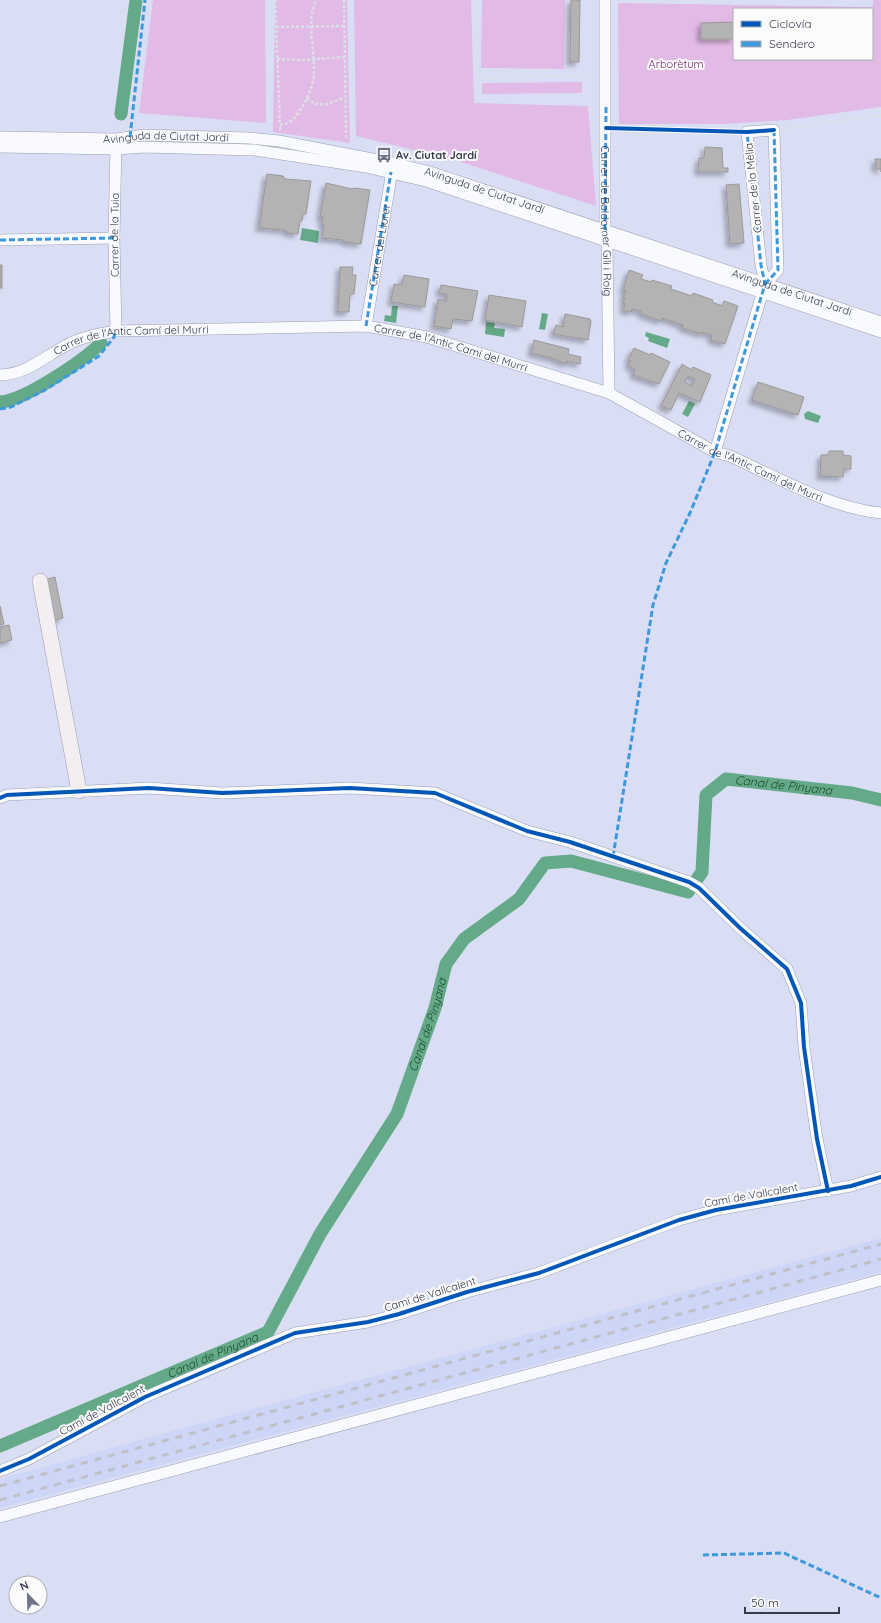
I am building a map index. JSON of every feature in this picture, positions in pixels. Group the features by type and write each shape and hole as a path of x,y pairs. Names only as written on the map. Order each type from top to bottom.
{"street":[{"name":"Carrer de Baldomer Gili i Roig","path":"605,0 606,128 604,230 607,242 609,393"},
{"name":"Carrer de la Mèlia","path":"715,452 764,289 778,270 774,130 747,132 764,289"},
{"name":"Avinguda de Ciutat Jardí","path":"0,147 116,144 144,135 248,138 279,141 392,168 426,181 607,242 881,322"},
{"name":"Avinguda de Ciutat Jardí","path":"0,136 144,147 254,150 366,167 430,172 604,230 881,332"},
{"name":"Carrer de la Tuia","path":"116,144 114,238 116,331"},
{"name":"Carrer del Llorer","path":"366,326 392,168"},
{"path":"0,240 114,238"},
{"name":"Carrer de l'Antic Camí del Murri","path":"0,375 10,375 27,369 65,346 92,335 116,331 366,326 427,337 609,393 715,452 730,456 817,495 867,512 881,513"},
{"path":"40,581 79,790"},
{"path":"0,798 7,795 79,790 149,788 222,793 350,788 435,794 527,831 570,842 689,882 699,888 740,928 787,969 801,1003 804,1048 817,1139 828,1191"},
{"name":"Camí de Vallcalent","path":"0,1471 29,1459 145,1397 294,1333 368,1322 399,1314 467,1292 539,1273 678,1220 716,1210 828,1191 881,1177"},
{"path":"0,1518 881,1280"}],"path":[{"path":"275,0 280,125 279,141"},
{"path":"280,125 290,122 298,114 307,98 314,75 311,28 316,0"},
{"path":"344,0 346,138"},
{"path":"475,0 476,78 589,75"},
{"path":"276,27 311,28 344,26"},
{"path":"277,59 313,60 345,57"},
{"path":"307,98 318,105 325,105 345,97"},
{"path":"774,130 881,115"},
{"path":"606,128 747,132"}],"shaded area":[{"path":"302,228 319,231 318,243 300,240"},
{"path":"392,306 398,306 396,323 384,321 385,315 391,316"},
{"path":"542,313 548,314 545,330 539,329"},
{"path":"486,322 495,323 494,328 505,329 504,337 485,334"},
{"path":"646,332 670,339 667,348 648,341 649,338 645,336"},
{"path":"689,401 695,404 688,417 682,414"},
{"path":"808,411 821,416 818,423 805,419 804,414"},
{"path":"881,1238 881,1272 0,1508 0,1479"}],"green space":[{"path":"153,0 265,0 266,123 139,113"},
{"path":"275,0 347,0 350,143 273,132"},
{"path":"354,0 471,0 474,103 588,106 596,206 455,160 356,136"},
{"path":"482,0 565,0 564,69 481,68"},
{"name":"Arborètum","path":"873,0 881,0 881,107 787,120 723,124 619,124 618,3 873,7"},
{"path":"582,82 582,93 482,94 482,83"}],"building":[{"path":"571,0 580,0 579,62 570,62"},
{"path":"733,22 733,39 701,39 701,23"},
{"path":"705,147 722,148 723,168 728,168 728,172 698,172 699,158 704,158"},
{"path":"875,159 881,159 881,169 876,169"},
{"path":"267,174 283,176 285,179 311,181 306,214 303,214 302,221 300,221 298,234 288,233 285,230 259,228"},
{"path":"326,183 352,189 370,190 361,244 345,242 343,240 322,238 324,225 322,224 323,217 320,217"},
{"path":"739,184 744,243 730,244 726,185"},
{"path":"0,265 2,265 2,288 0,288"},
{"path":"340,267 353,267 352,275 356,275 354,294 350,294 349,312 338,312"},
{"path":"629,270 643,275 641,279 651,282 652,280 672,286 671,289 692,296 693,293 713,300 712,302 722,306 724,301 738,306 725,344 711,340 712,335 702,332 702,334 682,328 683,325 662,318 661,321 632,309 631,312 623,310 625,298 623,298 626,291 623,290"},
{"path":"404,275 429,279 425,307 391,302 394,284 402,285"},
{"path":"441,285 478,291 472,321 453,319 451,329 434,326 438,299 446,301 447,294 439,293"},
{"path":"489,295 526,301 522,327 485,320"},
{"path":"565,314 590,319 591,322 588,340 553,334 556,325 563,327"},
{"path":"534,340 569,349 568,354 581,357 580,364 566,361 566,364 552,358 531,353"},
{"path":"634,348 650,355 651,353 670,362 659,384 633,375 635,369 628,366 631,361 628,360"},
{"path":"682,364 692,370 693,367 711,375 700,402 679,393 671,410 661,406","holes":["688,376 695,379 692,386 685,382"]},
{"path":"758,382 804,397 798,415 752,400"},
{"path":"829,451 843,451 843,455 851,456 851,469 844,469 843,477 820,476 821,455 829,455"},
{"path":"55,577 63,618 51,621 44,580"},
{"path":"0,606 4,624 0,625"},
{"path":"9,625 12,640 0,643 0,627"}],"waterway":[{"name":"Canal de Pinyana","path":"121,114 136,0"},
{"name":"Canal de Pinyana","path":"0,402 24,395 38,387 68,369 101,343"},
{"name":"Canal de Pinyana","path":"0,1446 268,1332 320,1234 397,1114 435,1008 446,964 464,939 519,899 545,863 571,861 688,892 702,872 706,795 726,779 852,793 881,800"}],"railway":[{"path":"0,1486 881,1244"},
{"path":"0,1500 881,1259"}],"marked path":[{"path":"130,137 145,0"},
{"path":"605,230 606,107"},
{"path":"765,284 778,270 774,130 770,131"},
{"path":"613,857 653,605 666,563 690,513 715,452 765,284 761,265 747,132 750,132"},
{"path":"366,326 391,172"},
{"path":"0,240 114,238"},
{"path":"0,409 11,407 45,390 99,356 114,337 116,331"},
{"path":"703,1555 784,1553 881,1598"}],"cycle path":[{"path":"606,128 747,132 774,130"},
{"path":"0,798 7,795 149,788 222,793 350,788 435,793 527,831 570,842 689,882 699,888 740,928 787,969 801,1003 804,1047 817,1139 828,1191"},
{"path":"0,1471 29,1459 145,1397 295,1333 368,1322 399,1314 467,1292 539,1273 679,1220 716,1210 851,1186 881,1177"}],"place":[{"name":"Av. Ciutat Jardí","path":"384,155"}]}
